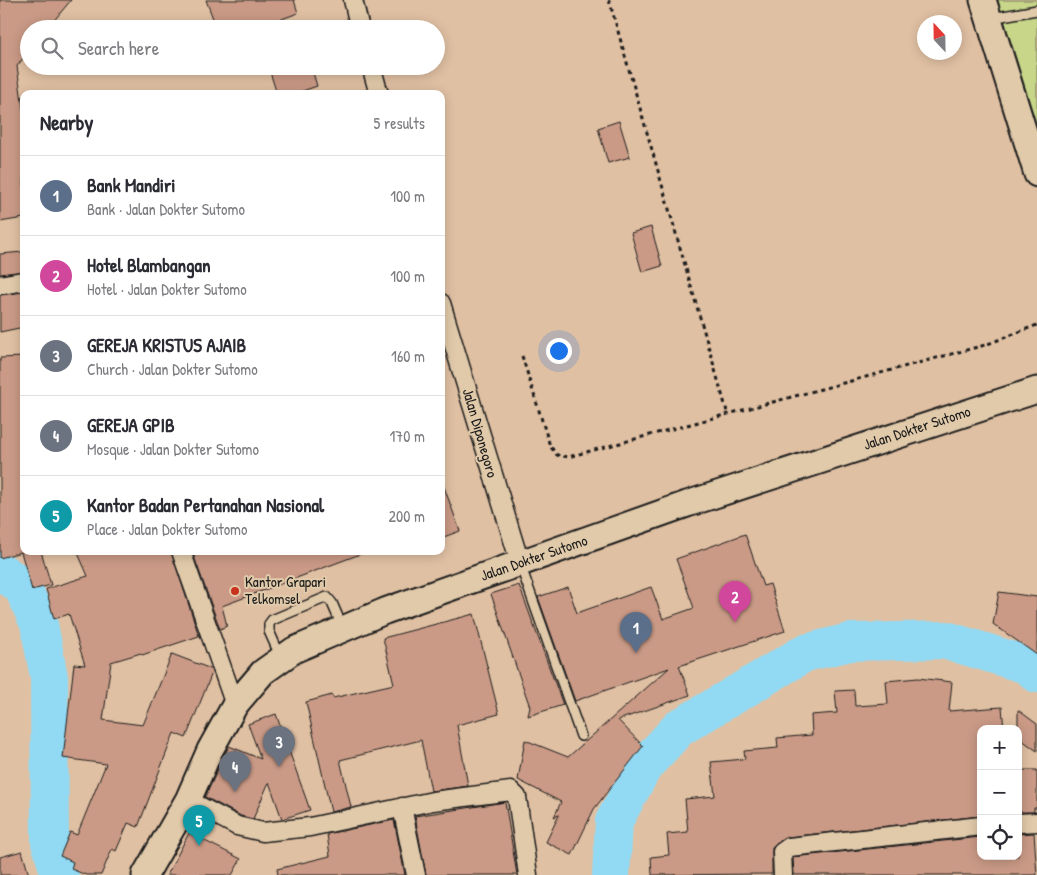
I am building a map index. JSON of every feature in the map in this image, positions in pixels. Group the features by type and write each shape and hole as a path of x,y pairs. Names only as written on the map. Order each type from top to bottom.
{"main road":[{"path":"986,9 1037,174"},
{"name":"Jalan Dokter Sutomo","path":"145,875 188,800 210,750 236,705 263,672 294,650 385,611 696,501 1037,390"}],"street":[{"path":"353,0 358,20"},
{"path":"374,75 378,90"},
{"path":"0,285 20,282"},
{"name":"Jalan Diponegoro","path":"445,316 520,563"},
{"path":"182,555 236,705"},
{"path":"188,800 237,826 263,832 310,827 402,807 501,791 514,792 528,875"},
{"path":"402,807 416,875"},
{"path":"1022,823 1037,822"},
{"path":"783,875 782,852 789,847 977,826"}],"lane":[{"path":"986,9 1037,10"},
{"path":"520,563 580,736"},
{"path":"281,658 269,630 269,624 272,620 327,597 331,600 343,628"}],"path":[{"path":"609,0 728,415"},
{"path":"522,356 550,446 557,455 568,457 985,345 1037,325"}],"green space":[{"path":"998,0 1037,0 1037,126"}],"building":[{"path":"0,0 71,0 54,20 20,20 20,62 17,66 20,90 20,219 0,222"},
{"path":"206,0 294,0 298,13 279,20 214,20"},
{"path":"271,75 314,75 317,86 306,90 276,90"},
{"path":"619,121 630,157 608,163 598,128"},
{"path":"651,227 662,266 642,272 631,233"},
{"path":"20,252 20,272 0,274 0,254"},
{"path":"20,292 20,328 0,332 0,295"},
{"path":"20,357 20,552 0,558 0,358"},
{"path":"445,490 460,531 445,537"},
{"path":"745,534 763,586 770,584 785,631 679,666 690,695 618,720 643,746 594,809 572,855 546,842 559,815 554,817 561,802 518,780 525,740 568,757 669,668 575,701 538,597 568,587 577,613 651,587 663,619 694,608 676,559"},
{"path":"22,555 42,555 51,585 32,590"},
{"path":"79,555 172,555 199,636 142,655 141,653 111,662 103,720 143,725 172,654 211,669 212,673 186,738 174,733 138,827 128,823 116,851 112,849 101,875 86,875 71,869 73,862 60,856 70,832 77,835 106,764 63,758 74,664 85,665 69,614 54,619 46,589 88,576"},
{"name":"Kantor Grapari Telkomsel","path":"193,555 358,555 222,606 227,626 220,629"},
{"path":"519,585 563,705 528,716 530,707 491,594"},
{"path":"999,592 1037,597 1037,655 993,624"},
{"path":"474,614 499,714 457,725 468,786 431,791 421,740 340,760 351,807 331,812 306,702 332,695 333,698 394,684 383,638"},
{"path":"918,678 952,682 949,711 1002,707 1004,725 977,725 977,816 787,837 772,848 772,874 652,875 651,857 669,855 667,834 688,832 685,799 715,796 711,762 745,759 744,751 778,748 777,738 812,735 811,715 837,713 835,691 854,690 855,706 888,704 886,681"},
{"path":"1018,710 1037,724 1037,751 1022,740 1022,725 1018,725"},
{"path":"276,714 310,810 282,819 269,782 253,819 241,816 205,797 229,746 261,759 248,724"},
{"path":"1022,770 1037,770 1037,808 1034,808 1034,812 1022,812"},
{"path":"505,802 517,875 426,875 415,816"},
{"path":"394,820 405,875 278,875 277,869 330,856 327,834"},
{"path":"189,833 241,859 232,875 167,875"},
{"path":"1034,833 1037,875 794,875 793,857 977,837 977,860 1022,860 1022,834"},
{"path":"22,851 29,875 0,875 0,857"}],"waterway":[{"path":"0,571 22,586 39,624 49,677 50,843 60,875"},
{"path":"611,875 614,821 644,766 679,728 805,653 850,642 946,640 1027,665 1037,674"}],"place":[{"name":"Kantor Grapari Telkomsel","path":"235,591"},
{"name":"Hotel Blambangan","path":"735,622"},
{"name":"Bank Mandiri","path":"636,653"},
{"name":"GEREJA KRISTUS AJAIB","path":"279,767"},
{"name":"GEREJA GPIB","path":"235,792"},
{"name":"Kantor Badan Pertanahan Nasional","path":"199,846"}]}
